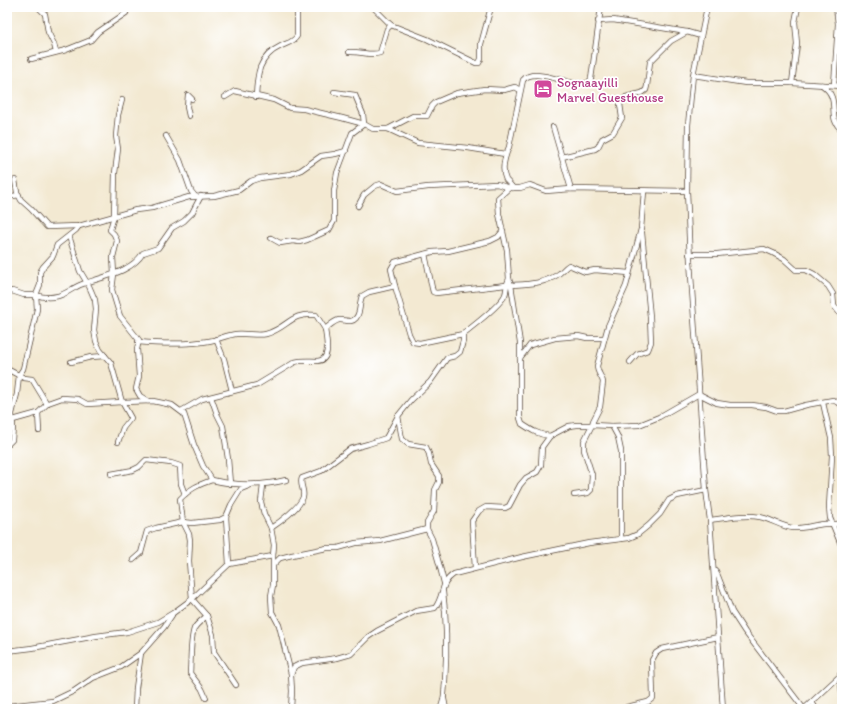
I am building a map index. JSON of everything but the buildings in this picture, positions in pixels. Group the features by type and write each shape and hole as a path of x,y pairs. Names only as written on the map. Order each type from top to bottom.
{"street":[{"path":"39,7 45,14 48,32 56,52"},
{"path":"256,97 257,75 260,64 272,52 280,46 289,43 297,36 297,7"},
{"path":"373,7 391,25 427,39 472,62 479,63 481,60 482,44 491,7"},
{"path":"511,188 506,179 504,170 505,154 509,147 523,80 528,76 554,78 584,84 589,82 591,79 601,7"},
{"path":"707,7 693,75 688,125 687,191 699,394 706,490 714,566 722,709"},
{"path":"792,83 797,44 795,22 798,7"},
{"path":"834,85 838,24 836,7"},
{"path":"31,59 66,50 90,40 98,32 126,13"},
{"path":"598,21 613,20 687,32 701,36"},
{"path":"349,52 380,53 387,29 391,25"},
{"path":"562,157 595,149 598,147 602,139 613,133 622,118 620,104 622,101 626,96 642,93 646,90 650,62 671,41 687,32"},
{"path":"693,75 746,83 792,83 842,86"},
{"path":"821,85 827,89 832,96 834,102 834,120 837,126 842,130"},
{"path":"388,129 413,116 427,116 430,109 436,102 457,94 485,90 504,90 516,87 520,90"},
{"path":"225,97 235,91 274,100 290,108 304,109 364,124 373,129 388,129 418,143 468,148 505,154"},
{"path":"334,92 355,95 363,114 364,124"},
{"path":"189,116 187,107 188,95 192,99"},
{"path":"122,100 118,114 116,136 118,148 115,173 114,216 110,230 114,234 117,241 113,257 114,274 112,290 120,316 139,340 137,349 139,376 136,388 140,396 148,401"},
{"path":"271,238 280,243 293,241 299,242 308,240 329,230 334,221 334,191 337,173 352,133 364,124"},
{"path":"553,127 571,189"},
{"path":"166,136 180,160 195,196"},
{"path":"15,180 21,200 47,227 79,226 136,210 152,208 183,198 195,196 214,196 239,190 251,181 260,178 291,174 301,170 321,156 346,151"},
{"path":"358,206 364,195 375,186 381,184 397,191 428,187 497,184 511,188 530,185 546,191 571,189 687,191"},
{"path":"511,188 498,198 499,214 507,250 509,285 520,343 522,424 540,435 550,436"},
{"path":"630,362 637,354 648,350 651,342 642,229 644,190"},
{"path":"7,197 19,195"},
{"path":"7,293 12,291 24,295 36,295 46,298 60,296 81,285 88,284 130,267 140,258 143,253 158,248 172,228 184,221 192,213 201,196"},
{"path":"7,445 12,440 12,414 17,394 18,375 23,369 37,309 36,295 40,285 40,272 52,256 57,245 79,226"},
{"path":"574,495 588,493 591,490 592,475 584,450 584,441 600,408 603,378 597,370 597,366 604,338 621,299 642,229"},
{"path":"503,231 498,237 490,241 448,251 425,254 395,262 391,272 409,334 413,342 420,343 463,334 499,302 509,285"},
{"path":"69,236 80,271 95,300 96,309 94,330 96,341 100,350 111,363 122,402 131,418 123,428 118,442"},
{"path":"690,254 717,254 764,249 784,260 796,270 806,270 814,274 828,286 833,294 834,306 842,316"},
{"path":"425,254 433,292 436,293 540,282 558,275 563,268 569,265 585,272 595,270 629,273"},
{"path":"326,329 339,320 350,322 356,318 359,312 362,296 369,292 395,286"},
{"path":"138,342 165,344 196,343 235,334 266,334 286,324 294,317 308,314 316,315 326,329 327,355 324,359 320,361 295,362 257,385 211,397 194,403 181,411"},
{"path":"271,528 282,520 301,501 304,495 300,481 302,478 321,471 350,449 386,438 398,416 411,400 430,382 447,358 455,356 460,352 463,334"},
{"path":"520,358 530,344 555,338 578,336 587,338 604,338"},
{"path":"216,339 224,359 232,391"},
{"path":"71,362 91,357 105,356"},
{"path":"7,369 24,378 32,379 47,404"},
{"path":"699,394 717,403 730,405 752,405 766,407 777,411 784,411 833,400 842,405"},
{"path":"475,568 472,521 479,511 486,508 505,508 509,506 520,485 526,478 537,472 541,465 542,448 550,436 569,426 577,425 640,425 659,417 699,394"},
{"path":"211,397 223,426 230,484"},
{"path":"13,420 38,413 47,404 62,398 78,399 86,404 153,401 172,405 184,414 194,446 203,466 212,480"},
{"path":"823,403 831,438 832,456 829,507 830,518 842,547"},
{"path":"38,413 40,431"},
{"path":"398,416 402,438 408,444 426,447 431,464 439,476 439,482 435,490 434,510 427,523 427,529 432,539 444,583"},
{"path":"612,426 618,437 621,451 621,539"},
{"path":"111,474 133,470 140,467 146,460 171,463 180,466 181,484 185,494"},
{"path":"236,684 214,652 213,635 207,616 192,600 189,561 190,540 189,534 183,522 180,499 195,486 212,480 230,484 251,485 286,480"},
{"path":"263,484 261,502 264,514 271,528 274,545 273,585 271,596 272,612 279,625 291,675 292,691 290,709"},
{"path":"229,564 226,517 231,505 241,489 251,485"},
{"path":"291,675 294,667 302,662 337,658 351,654 368,637 377,631 416,611 435,608 439,603 444,583 454,574 589,543 629,538 638,534 660,514 669,500 677,496 706,490"},
{"path":"133,560 141,553 147,531 183,522 220,520 226,517"},
{"path":"710,520 738,517 760,517 791,528 803,528 832,523 838,525 842,523"},
{"path":"274,564 280,558 292,555 327,548 338,548 356,543 380,541 427,529"},
{"path":"7,651 127,632 158,622 192,600 229,564 273,556"},
{"path":"714,566 732,612 745,632 804,709 841,674"},
{"path":"442,590 446,634 444,697 446,709"},
{"path":"7,706 57,699 74,691 93,678 125,664 141,653 173,613"},
{"path":"206,698 202,689 190,673 192,649 191,638 195,627 207,616"},
{"path":"625,709 627,707 648,702 653,698 652,660 662,649 718,637"},
{"path":"135,709 136,688 141,653"},
{"path":"841,674 842,694"},
{"path":"440,709 444,697"},
{"path":"812,702 816,709"}],"place":[{"name":"Sognaayilli Marvel Guesthouse","path":"543,89"}]}
